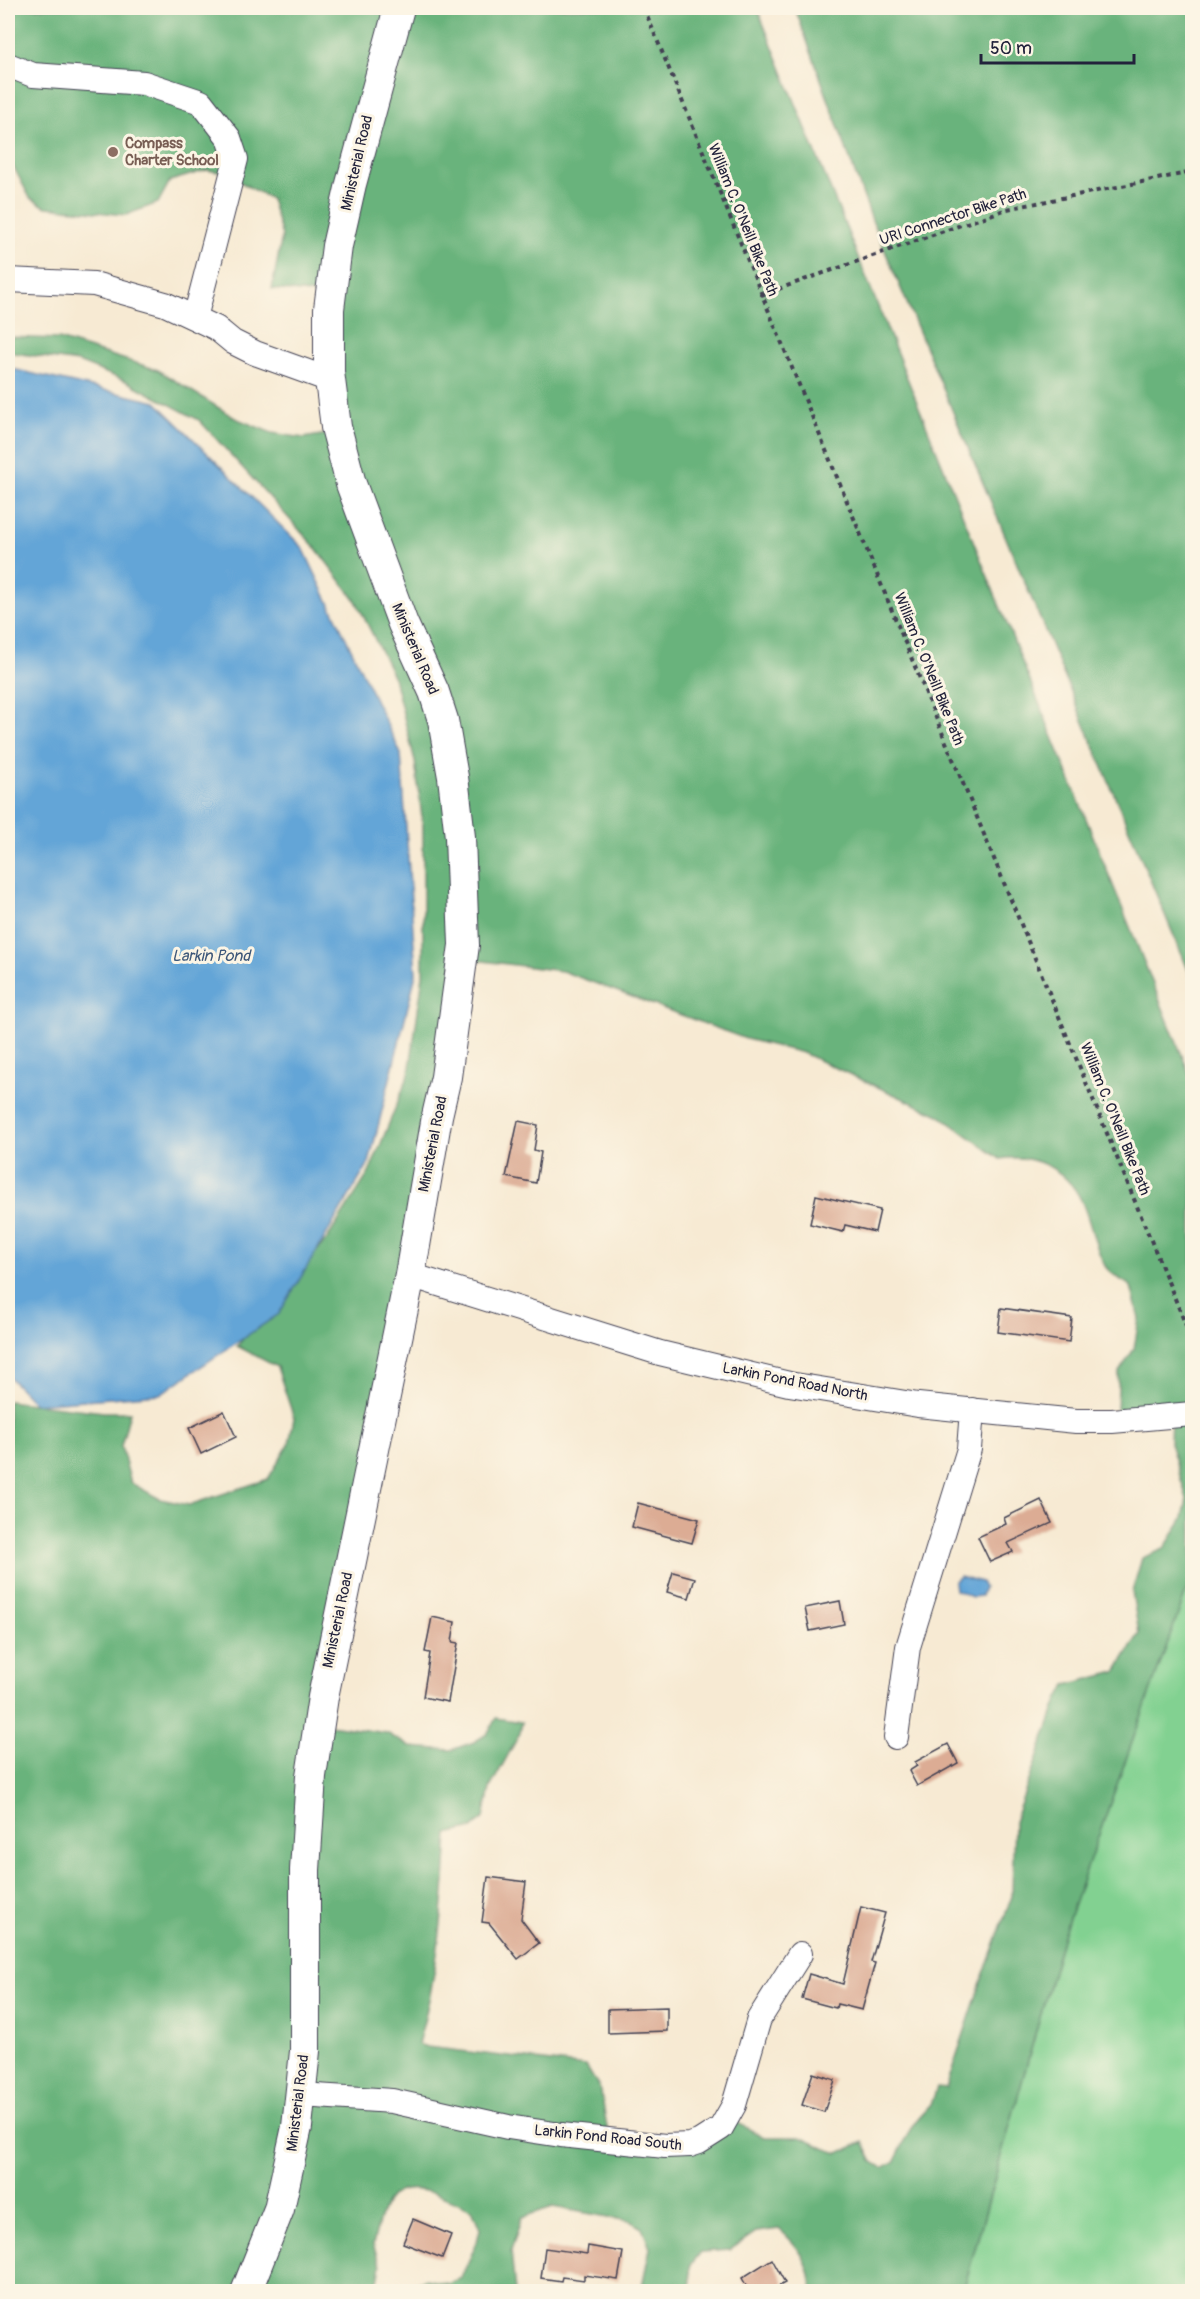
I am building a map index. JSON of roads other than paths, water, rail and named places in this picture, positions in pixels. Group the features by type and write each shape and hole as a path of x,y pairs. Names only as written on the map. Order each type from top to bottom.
{"main road":[{"name":"Ministerial Road","path":"246,2292 279,2209 289,2171 301,2095 305,2051 306,1849 311,1776 323,1696 410,1275 437,1116 446,1077 464,945 460,837 453,777 442,720 434,692 403,624 351,484 336,427 330,380 329,309 337,246 351,184 399,8"}],"street":[{"path":"8,65 33,75 144,83 201,102 229,138 236,159 195,318"},
{"path":"8,280 94,284 165,304 216,328 233,342 255,353 330,380"},
{"name":"Larkin Pond Road North","path":"410,1275 660,1353 789,1384 918,1405 1076,1421 1112,1421 1192,1414"},
{"path":"896,1737 908,1647 969,1449 972,1410"},
{"name":"Larkin Pond Road South","path":"301,2095 392,2101 508,2127 561,2135 665,2146 690,2145 721,2128 734,2105 759,2019 800,1954"}],"water":[{"name":"Larkin Pond","path":"8,368 156,402 303,548 401,754 416,974 369,1163 279,1314 160,1394 35,1404 8,1376"},
{"path":"960,1576 981,1582 984,1588 981,1596 972,1597 955,1590 954,1582"}],"place":[{"name":"Compass Charter School","path":"113,152"}]}
